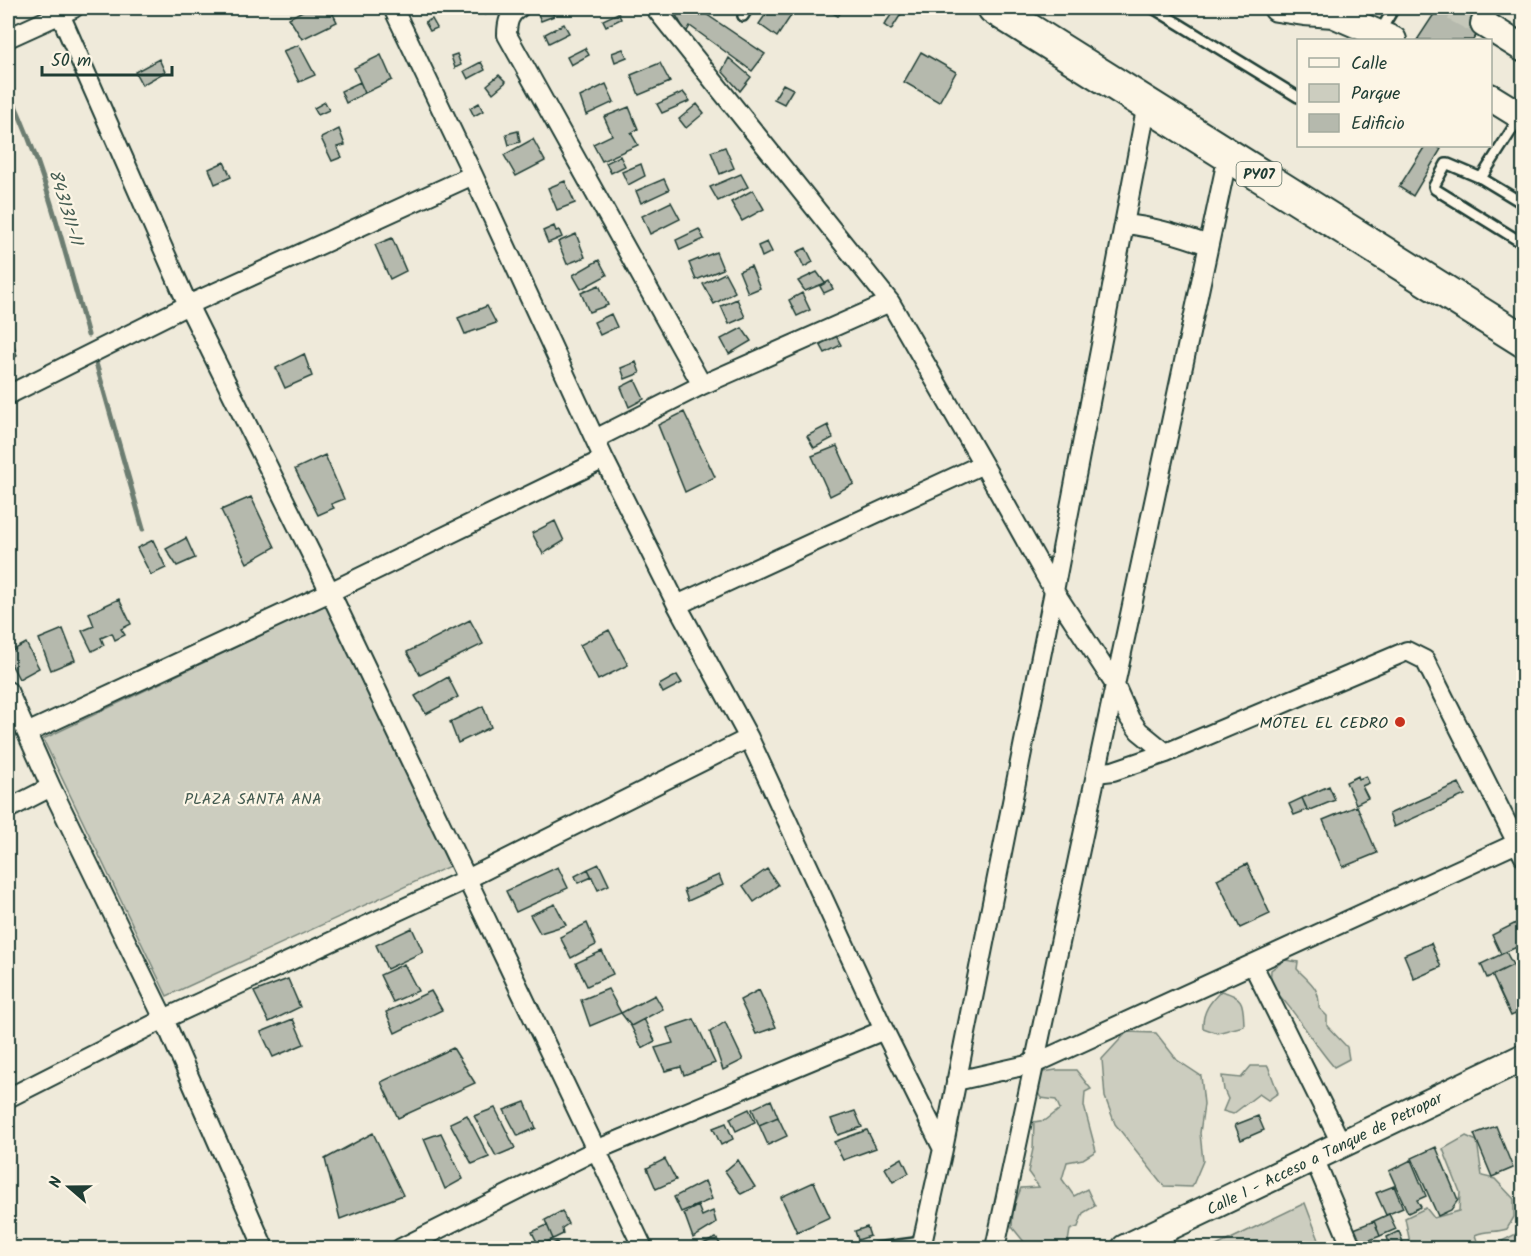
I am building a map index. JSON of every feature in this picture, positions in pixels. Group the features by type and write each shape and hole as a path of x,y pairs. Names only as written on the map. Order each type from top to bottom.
{"highway":[{"name":"PY07","path":"994,8 1524,341"}],"street":[{"path":"393,8 604,459 677,605 749,738 884,1030 943,1149"},
{"path":"519,8 512,12 507,24 507,35 702,385"},
{"path":"655,8 890,302 1054,591 1114,683 1130,719 1139,731 1166,753"},
{"path":"1277,8 1304,12 1327,11 1382,38"},
{"path":"8,38 67,11 188,305 330,592 643,1248"},
{"path":"1484,24 1524,49"},
{"path":"1492,98 1522,115"},
{"path":"922,1245 1054,591 1148,104"},
{"path":"995,1248 1228,155"},
{"path":"8,395 188,305 473,175"},
{"path":"1125,224 1176,233 1208,245"},
{"path":"595,440 702,385 890,302"},
{"path":"27,733 330,592 604,459"},
{"path":"677,605 983,464"},
{"path":"956,1081 1036,1063 1253,965 1520,850 1425,660 1407,651 1166,753 1113,771 1096,773"},
{"path":"8,691 51,787 165,1019 264,1248"},
{"path":"8,1098 165,1019 467,879 749,738"},
{"path":"8,809 51,787"},
{"path":"1253,965 1342,1145"},
{"path":"401,1248 596,1150 884,1030"},
{"name":"Calle 1 - Acceso a Tanque de Petropar","path":"1125,1248 1524,1057"},
{"path":"1314,1158 1352,1248"}],"lane":[{"path":"743,16 748,8"},
{"path":"1154,8 1297,96"},
{"path":"1382,38 1394,8"},
{"path":"1481,178 1522,115"},
{"path":"1524,204 1481,178 1448,164 1434,186 1435,189 1524,244"},
{"path":"877,1248 922,1245"}],"green space":[{"name":"PLAZA SANTA ANA","path":"326,604 452,865 167,996 43,739"},
{"path":"1285,960 1298,962 1297,969 1316,990 1319,1008 1327,1016 1327,1026 1347,1047 1349,1059 1334,1067 1288,1005 1270,986 1271,970"},
{"path":"1221,991 1235,996 1241,1002 1244,1026 1217,1033 1203,1028 1203,1022 1213,999"},
{"path":"1127,1032 1156,1033 1177,1060 1201,1076 1204,1104 1200,1133 1203,1161 1192,1187 1164,1186 1115,1124 1105,1097 1102,1059"},
{"path":"1251,1066 1268,1066 1278,1093 1268,1100 1259,1094 1233,1114 1223,1111 1228,1099 1222,1076 1241,1078"},
{"path":"1076,1070 1091,1089 1085,1092 1084,1106 1096,1151 1083,1159 1067,1162 1062,1179 1074,1196 1087,1189 1095,1206 1083,1213 1078,1227 1070,1230 1067,1248 1029,1248 1012,1227 1013,1209 1021,1188 1039,1187 1028,1172 1033,1149 1034,1122 1046,1120 1060,1109 1056,1100 1041,1098 1035,1088 1043,1072"},
{"path":"1466,1136 1477,1141 1482,1176 1495,1179 1514,1199 1514,1217 1507,1229 1475,1235 1478,1244 1474,1248 1420,1248 1410,1243 1405,1218 1426,1208 1434,1218 1459,1211 1460,1192 1443,1149"},
{"path":"1305,1203 1322,1248 1212,1248"},
{"path":"1523,1226 1523,1248 1506,1248 1502,1241 1518,1233"}],"building":[{"path":"308,8 330,8 337,22 302,39 289,18"},
{"path":"480,8 497,8 485,15"},
{"path":"550,8 554,16 541,21 537,12"},
{"path":"679,8 701,8 700,10 765,54 752,71 690,26 686,33 675,13"},
{"path":"770,8 796,8 777,37 759,24"},
{"path":"824,8 845,8 838,16"},
{"path":"896,8 903,11 891,30 884,25"},
{"path":"1438,8 1476,8 1489,16 1474,39 1418,39"},
{"path":"618,13 621,19 606,26 603,20"},
{"path":"432,19 437,28 430,31 425,22"},
{"path":"564,24 569,33 549,43 545,34"},
{"path":"299,45 315,75 299,82 283,51"},
{"path":"585,48 589,55 571,65 567,57"},
{"path":"623,49 627,57 615,62 612,53"},
{"path":"921,52 956,72 939,102 904,82"},
{"path":"457,54 461,65 455,68 451,56"},
{"path":"381,55 392,80 365,93 354,68"},
{"path":"729,58 751,77 740,91 722,71"},
{"path":"159,59 165,72 142,85 135,72"},
{"path":"481,62 485,70 468,79 464,71"},
{"path":"660,63 670,82 639,95 631,75"},
{"path":"499,75 506,82 493,93 487,85"},
{"path":"360,82 365,93 346,103 341,91"},
{"path":"606,84 614,102 586,115 580,97"},
{"path":"783,84 793,89 784,104 774,99"},
{"path":"683,92 690,101 662,113 657,104"},
{"path":"325,102 329,110 318,115 314,108"},
{"path":"479,103 483,111 474,116 470,108"},
{"path":"697,104 704,113 686,128 679,119"},
{"path":"629,107 638,129 631,133 638,145 602,161 593,144 612,135 604,117"},
{"path":"339,129 345,145 337,147 342,157 332,161 321,138"},
{"path":"518,131 520,142 509,145 506,134"},
{"path":"533,139 545,161 516,176 504,155"},
{"path":"725,147 734,168 720,174 711,152"},
{"path":"1424,147 1441,149 1413,196 1399,187"},
{"path":"620,156 625,166 611,173 606,163"},
{"path":"224,162 231,177 215,184 209,169"},
{"path":"641,164 645,176 628,185 622,172"},
{"path":"741,174 748,187 718,201 710,187"},
{"path":"664,179 669,190 641,203 636,191"},
{"path":"565,181 575,203 557,210 548,188"},
{"path":"753,190 764,209 742,221 731,202"},
{"path":"671,202 680,219 650,234 642,216"},
{"path":"554,226 562,237 548,243 543,231"},
{"path":"699,229 704,239 680,250 676,240"},
{"path":"576,234 585,257 567,264 558,242"},
{"path":"392,238 406,271 390,279 375,245"},
{"path":"767,242 772,252 762,257 758,246"},
{"path":"806,248 813,262 804,267 797,252"},
{"path":"716,252 723,269 696,280 689,263"},
{"path":"599,260 607,275 581,289 573,275"},
{"path":"751,266 760,288 748,293 739,271"},
{"path":"817,272 825,283 805,291 798,281"},
{"path":"725,273 735,292 714,304 703,284"},
{"path":"829,281 833,289 824,293 820,286"},
{"path":"599,285 608,305 589,312 581,293"},
{"path":"802,293 810,310 797,316 789,300"},
{"path":"737,299 745,317 729,324 721,306"},
{"path":"487,306 496,323 465,334 458,318"},
{"path":"611,314 617,327 600,335 594,322"},
{"path":"8,327 17,356 8,361"},
{"path":"742,328 751,341 729,354 721,339"},
{"path":"835,334 841,345 825,353 819,342"},
{"path":"304,354 312,376 285,388 276,368"},
{"path":"636,362 640,373 625,379 621,368"},
{"path":"635,380 644,399 629,407 621,387"},
{"path":"684,412 715,477 685,492 658,425"},
{"path":"828,425 833,438 814,448 807,436"},
{"path":"837,446 854,484 830,496 812,456"},
{"path":"325,455 344,499 331,504 334,508 318,515 295,469"},
{"path":"251,497 275,547 247,563 221,510"},
{"path":"555,521 564,541 543,554 532,533"},
{"path":"186,538 195,558 177,566 166,549"},
{"path":"153,540 166,568 151,575 137,548"},
{"path":"119,599 131,624 121,629 125,635 115,640 112,633 101,638 104,645 92,651 82,631 94,626 89,613"},
{"path":"470,620 483,644 420,675 407,652"},
{"path":"63,629 75,660 51,670 39,639"},
{"path":"609,630 628,665 598,680 580,645"},
{"path":"26,643 39,668 19,679 8,658 8,653"},
{"path":"677,675 682,683 663,693 659,685"},
{"path":"448,677 458,697 426,714 415,696"},
{"path":"483,706 491,727 458,743 450,722"},
{"path":"1358,776 1359,779 1366,776 1369,783 1362,786 1368,798 1356,804 1346,782"},
{"path":"1459,783 1465,795 1394,827 1389,814"},
{"path":"1329,786 1335,800 1308,811 1302,798"},
{"path":"1302,798 1307,810 1294,815 1289,804"},
{"path":"1357,806 1377,853 1343,867 1323,820"},
{"path":"599,864 609,885 598,890 588,869"},
{"path":"1247,864 1270,914 1240,928 1217,879"},
{"path":"558,867 568,888 516,912 506,891"},
{"path":"588,869 592,877 578,883 575,876"},
{"path":"767,869 778,885 754,902 743,886"},
{"path":"719,875 723,885 688,901 684,890"},
{"path":"555,904 566,925 540,933 530,915"},
{"path":"1524,919 1524,944 1501,954 1492,935"},
{"path":"587,923 596,945 571,958 560,937"},
{"path":"412,928 423,952 387,969 376,945"},
{"path":"1431,943 1441,967 1414,979 1404,955"},
{"path":"602,951 613,974 587,986 576,963"},
{"path":"1506,952 1513,965 1487,978 1481,964"},
{"path":"404,964 418,991 393,1002 380,975"},
{"path":"1513,965 1524,988 1524,1010 1511,1016 1492,975"},
{"path":"288,979 300,1007 269,1022 254,992"},
{"path":"608,989 621,1013 590,1026 581,1000"},
{"path":"759,990 776,1027 756,1034 740,1000"},
{"path":"431,991 442,1010 395,1033 386,1012"},
{"path":"655,995 663,1009 631,1026 621,1013"},
{"path":"293,1019 304,1044 273,1057 261,1032"},
{"path":"644,1019 655,1041 642,1048 631,1026"},
{"path":"694,1019 715,1063 684,1075 681,1067 665,1071 655,1048 673,1043 667,1028"},
{"path":"725,1022 743,1060 723,1070 710,1032"},
{"path":"453,1048 475,1083 398,1118 381,1082"},
{"path":"771,1100 778,1117 759,1125 752,1109"},
{"path":"525,1102 536,1128 518,1136 504,1110"},
{"path":"495,1108 515,1148 496,1156 474,1116"},
{"path":"749,1109 755,1122 736,1131 730,1118"},
{"path":"855,1111 862,1127 838,1135 831,1119"},
{"path":"467,1115 489,1157 472,1164 450,1123"},
{"path":"1258,1116 1264,1130 1241,1140 1235,1125"},
{"path":"778,1117 787,1136 768,1145 759,1125"},
{"path":"726,1123 733,1139 721,1145 713,1128"},
{"path":"1496,1126 1513,1168 1492,1177 1474,1134"},
{"path":"867,1130 876,1148 843,1160 834,1142"},
{"path":"373,1133 403,1195 340,1219 325,1159"},
{"path":"441,1133 463,1179 445,1189 424,1139"},
{"path":"1436,1147 1458,1200 1451,1210 1438,1216 1412,1158"},
{"path":"902,1158 909,1173 893,1182 885,1168"},
{"path":"665,1159 676,1180 656,1189 647,1168"},
{"path":"738,1160 755,1187 741,1194 725,1171"},
{"path":"1411,1160 1426,1196 1417,1200 1421,1207 1408,1213 1389,1171"},
{"path":"705,1181 712,1199 681,1212 674,1197"},
{"path":"814,1182 830,1217 797,1232 781,1197"},
{"path":"1394,1186 1403,1208 1386,1215 1376,1193"},
{"path":"698,1206 702,1216 713,1211 716,1222 693,1238 684,1213"},
{"path":"562,1211 568,1224 562,1228 563,1234 553,1239 545,1220"},
{"path":"1389,1214 1396,1229 1380,1236 1374,1221"},
{"path":"1374,1221 1380,1236 1360,1244 1354,1229"},
{"path":"547,1225 553,1239 539,1246 532,1232"},
{"path":"867,1227 870,1236 858,1240 855,1231"},
{"path":"1399,1231 1405,1248 1386,1248 1390,1246 1387,1237"},
{"path":"716,1238 723,1248 694,1248"},
{"path":"557,1242 560,1248 543,1248"}],"waterway":[{"name":"8431311-11","path":"8,90 44,180 88,335"},
{"name":"8431311-11","path":"96,363 143,529"}],"tunnel":[{"path":"1454,8 1484,24"}],"place":[{"name":"MOTEL EL CEDRO","path":"1400,722"}]}
